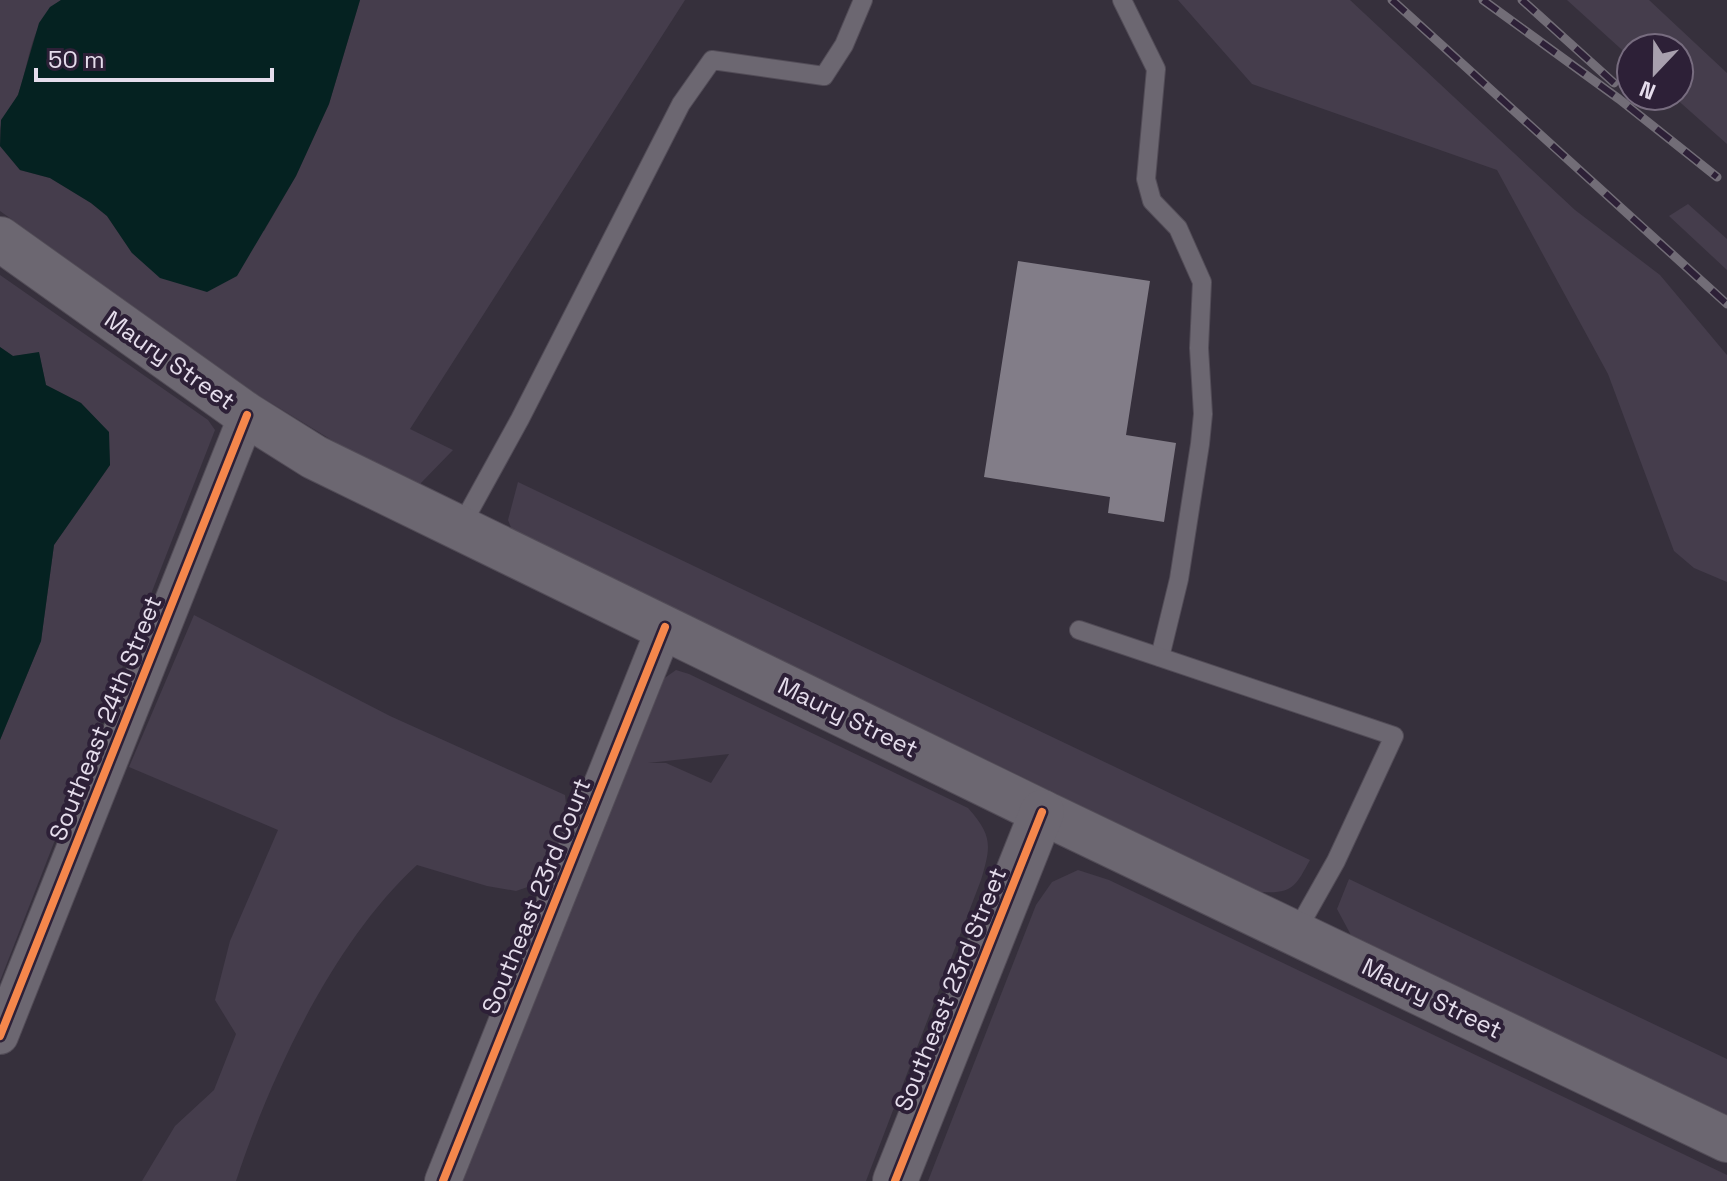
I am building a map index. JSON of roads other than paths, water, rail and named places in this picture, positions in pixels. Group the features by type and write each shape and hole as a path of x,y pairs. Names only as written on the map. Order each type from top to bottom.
{"main road":[{"name":"Maury Street","path":"0,239 247,415 314,457 1042,812 1727,1140"},
{"name":"Southeast 23rd Street","path":"895,1181 1042,812"}],"street":[{"name":"Southeast 24th Street","path":"0,1036 247,415"},
{"name":"Southeast 23rd Court","path":"443,1181 665,627"}],"lane":[{"path":"460,528 520,419 681,104 712,60 824,76 844,45 863,0"},
{"path":"1122,0 1156,69 1146,179 1152,201 1178,228 1202,282 1199,348 1203,414 1200,444 1179,579 1160,657"},
{"path":"1079,630 1394,736 1336,861 1296,932"}],"railway":[{"path":"1392,0 1727,304"},
{"path":"1483,0 1619,99 1717,177"},
{"path":"1522,0 1614,83"}]}
